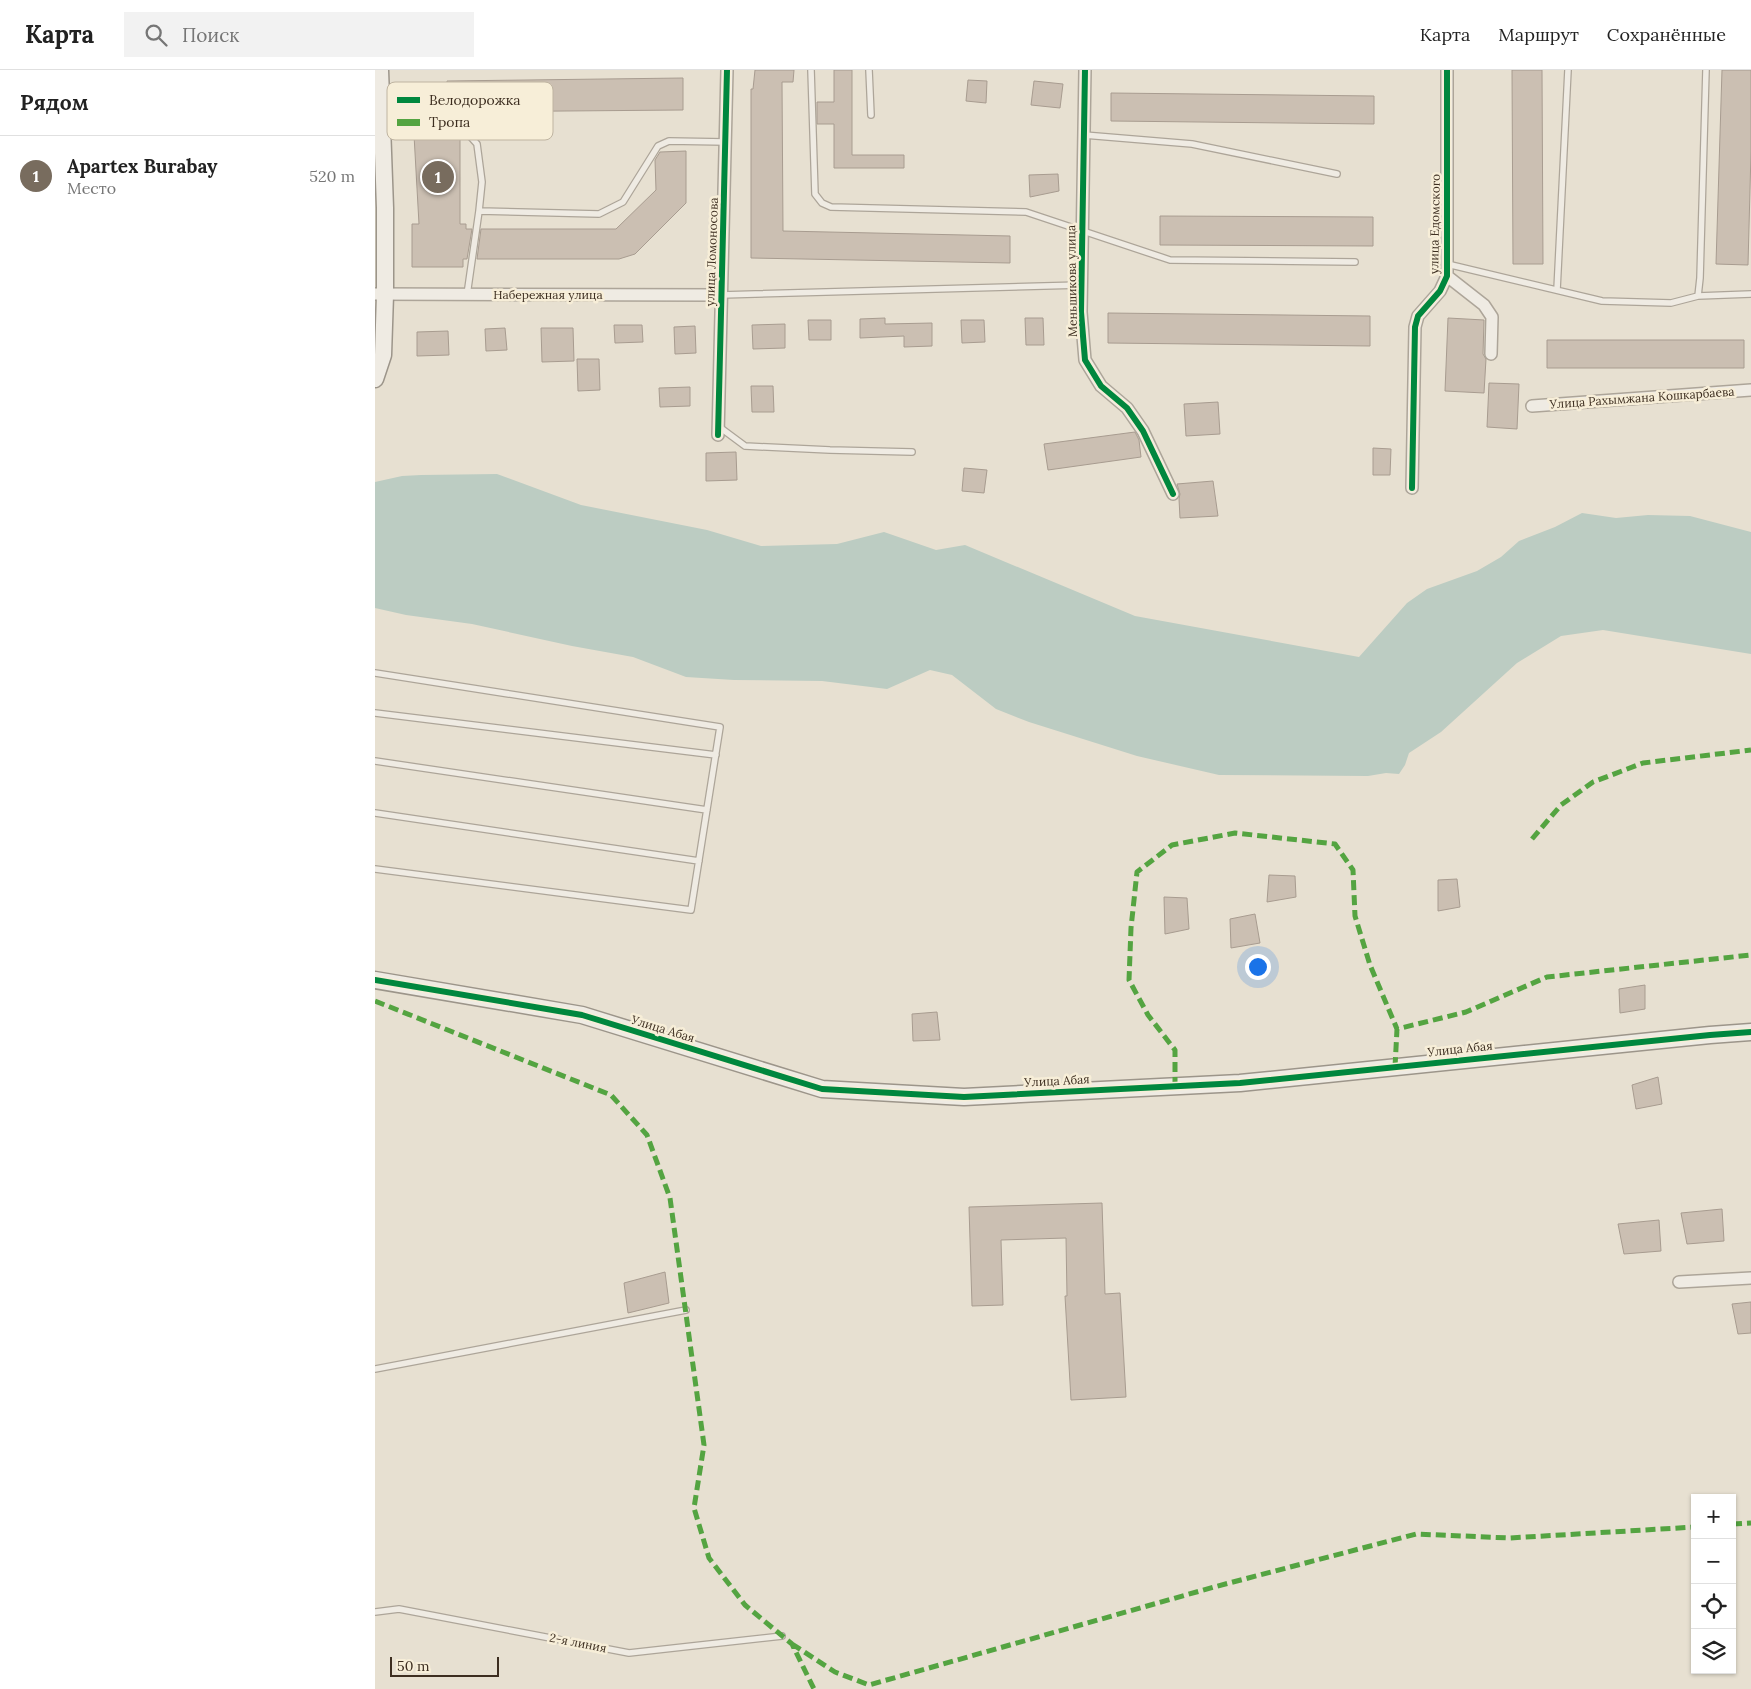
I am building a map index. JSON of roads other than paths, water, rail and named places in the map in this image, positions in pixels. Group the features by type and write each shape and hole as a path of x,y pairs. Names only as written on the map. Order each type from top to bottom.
{"street":[{"path":"375,379 383,355 385,320 380,294 385,208 380,70"},
{"name":"улица Ломоносова","path":"719,430 727,70"},
{"name":"Меньшикова улица","path":"1085,70 1081,285 1085,360 1101,386 1127,408 1143,431 1173,494"},
{"name":"улица Едомского","path":"1412,488 1415,327 1418,316 1440,291 1447,270 1447,70"},
{"path":"1447,270 1484,305 1492,317 1491,354"},
{"name":"Набережная улица","path":"380,294 721,295"},
{"name":"Улица Рахымжана Кошкарбаева","path":"1532,406 1751,390"},
{"name":"Улица Абая","path":"375,980 582,1015 822,1089 964,1097 1240,1084 1710,1034 1751,1032"},
{"path":"1679,1282 1751,1278"}],"lane":[{"path":"811,70 815,194 822,204 831,207 1027,212 1170,260 1355,262"},
{"path":"869,70 871,115"},
{"path":"1557,290 1568,70"},
{"path":"1698,296 1706,70"},
{"path":"381,117 387,117"},
{"path":"1084,134 1192,144 1337,174"},
{"path":"467,295 482,182 477,144 473,140"},
{"path":"479,211 599,214 623,202 657,146 669,141 726,142"},
{"path":"1447,270 1557,290 1603,302 1671,303 1698,296 1751,294"},
{"path":"721,295 1081,285"},
{"path":"719,430 745,446 912,452"},
{"path":"375,673 720,727 691,910 375,869"},
{"path":"375,713 716,755"},
{"path":"375,761 707,810"},
{"path":"375,813 699,860"},
{"path":"375,1370 686,1310"},
{"name":"2-я линия","path":"375,1612 399,1609 629,1653 782,1636"}],"place":[{"name":"Apartex Burabay","path":"438,177"}]}
